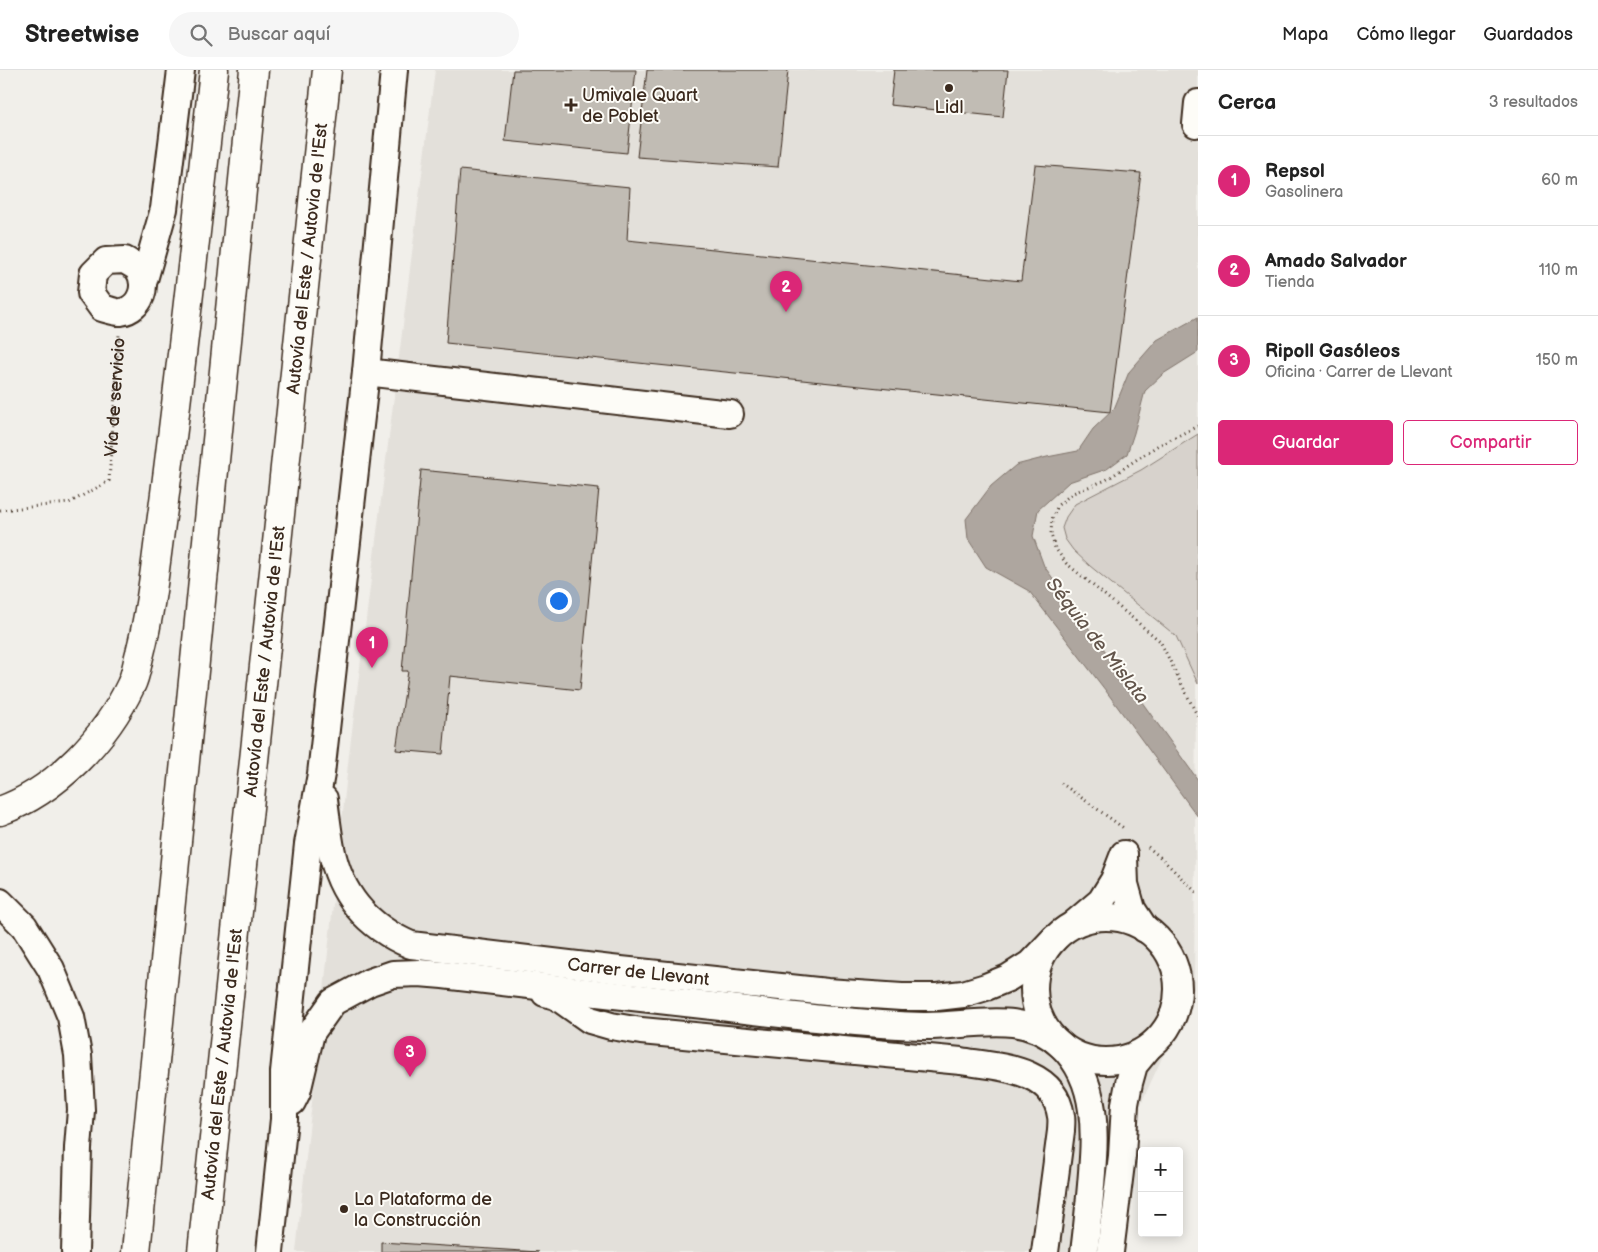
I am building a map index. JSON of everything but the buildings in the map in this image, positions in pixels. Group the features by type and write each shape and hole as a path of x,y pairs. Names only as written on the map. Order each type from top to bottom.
{"highway":[{"path":"0,811 16,805 52,782 85,753 111,720 132,683 146,627 154,577 175,417 214,70"},
{"path":"136,1252 254,70"},
{"name":"Autovía del Este / Autovia de l'Est","path":"202,1252 327,70"}],"street":[{"path":"144,280 137,268 125,260 106,261 93,274 91,292 102,308 120,313 134,307 142,295 144,280 164,209 181,70"},
{"path":"270,1252 284,1119 284,1072 308,844 320,774 366,372 394,70"},
{"path":"125,260 164,209"},
{"path":"366,372 730,414"},
{"name":"Carrer de Llevant","path":"320,774 331,850 340,879 357,907 376,926 394,938 412,945 827,992 902,997 937,997 963,994 1008,978 1030,964 1065,930"},
{"path":"1084,1252 1093,1164 1093,1112 1087,1088 1077,1066 1045,1028 1036,1005 1034,981 1041,957 1065,930 1101,901 1114,880 1124,854 1125,884 1132,908 1145,928 1163,945 1174,966 1178,988 1174,1011 1164,1032 1134,1065 1129,1083 1125,1104 1122,1156 1110,1252"},
{"path":"0,902 24,926 51,969 71,1017 78,1055 81,1110 75,1252"},
{"path":"1065,930 1098,917 1123,919 1145,928"},
{"name":"Carrer de Llevant","path":"284,1119 298,1092 311,1033 333,1002 370,982 393,974 427,974 890,1025 929,1026 1005,1022 1029,1026 1044,1032 1062,1046"},
{"name":"Carrer de Llevant","path":"520,984 556,996 590,1020 611,1026 641,1031 961,1061 1011,1069 1032,1076 1045,1084 1055,1099 1061,1116 1060,1141 1045,1252"},
{"path":"1062,1046 1082,1057 1104,1061 1127,1058 1148,1048"},
{"path":"1049,1252 1059,1221 1093,1164"}],"path":[{"name":"Vía de servicio","path":"0,510 69,504 109,481 120,313"},
{"path":"1198,426 1157,446 1106,480 1073,494 1058,505 1052,519 1051,534 1055,548 1066,563 1160,640 1198,717"}],"shaded area":[{"path":"435,70 1198,70 1194,988 1073,1252 296,1252 349,755"},
{"path":"1198,317 1198,352 1163,374 1145,391 1127,454 1107,469 1069,482 1038,510 1033,536 1044,566 1198,780 1198,817 1106,691 1029,591 986,567 968,539 966,519 991,486 1016,465 1078,451 1093,429 1114,409 1129,372 1157,340"},
{"path":"1198,434 1198,684 1176,636 1073,550 1065,539 1062,528 1066,517 1075,504 1141,470"}],"place":[{"name":"Lidl","path":"949,88"},
{"name":"Umivale Quart de Poblet","path":"571,105"},
{"name":"Amado Salvador","path":"786,312"},
{"name":"Repsol","path":"372,668"},
{"name":"Ripoll Gasóleos","path":"410,1077"},
{"name":"La Plataforma de la Construcción","path":"344,1209"}],"water label":[{"name":"Séquia de Mislata","path":"1098,640"}]}
